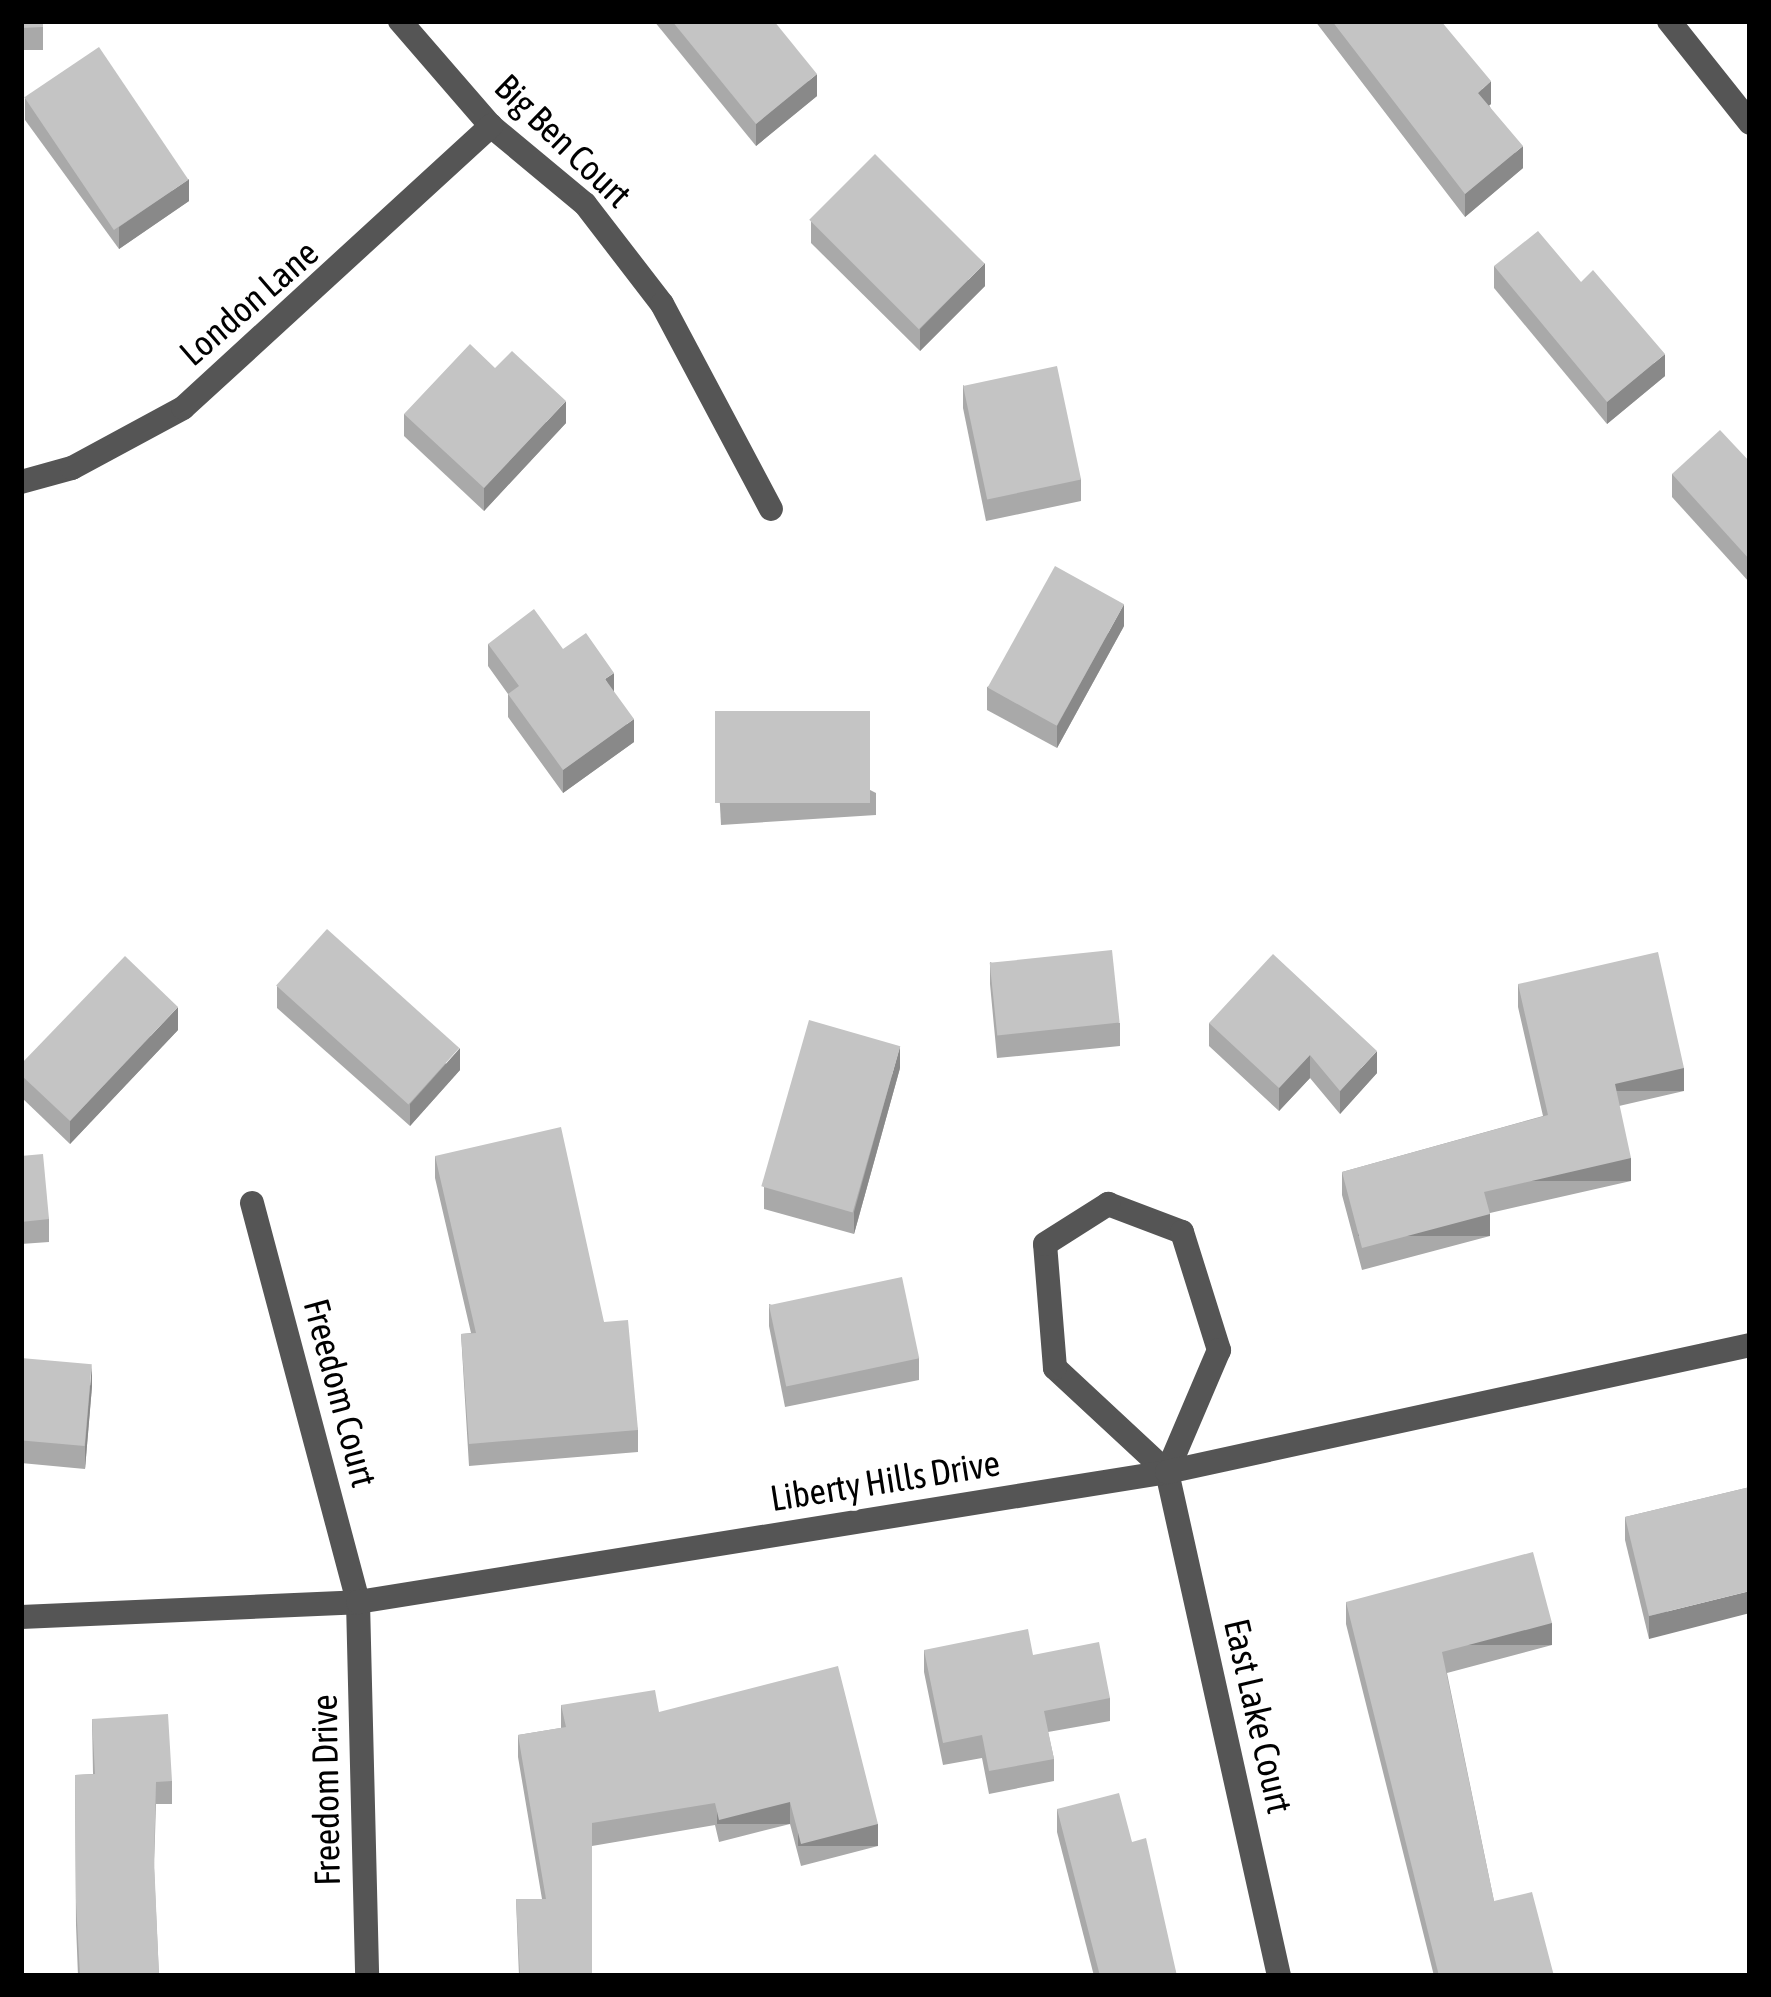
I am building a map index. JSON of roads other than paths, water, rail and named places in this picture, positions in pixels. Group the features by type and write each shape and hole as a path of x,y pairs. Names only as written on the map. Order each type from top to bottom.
{"street":[{"name":"Big Ben Court","path":"400,21 491,126 585,204 662,304 771,509"},
{"path":"1669,21 1750,123"},
{"name":"London Lane","path":"21,482 72,468 183,408 491,126"},
{"name":"Freedom Court","path":"252,1203 358,1602"},
{"path":"1108,1204 1182,1232 1219,1350 1166,1472 1055,1368 1045,1244 1108,1204"},
{"name":"Liberty Hills Drive","path":"21,1617 358,1602 1166,1472 1750,1345"},
{"name":"East Lake Court","path":"1166,1472 1279,1976"},
{"name":"Freedom Drive","path":"358,1602 367,1976"}]}
